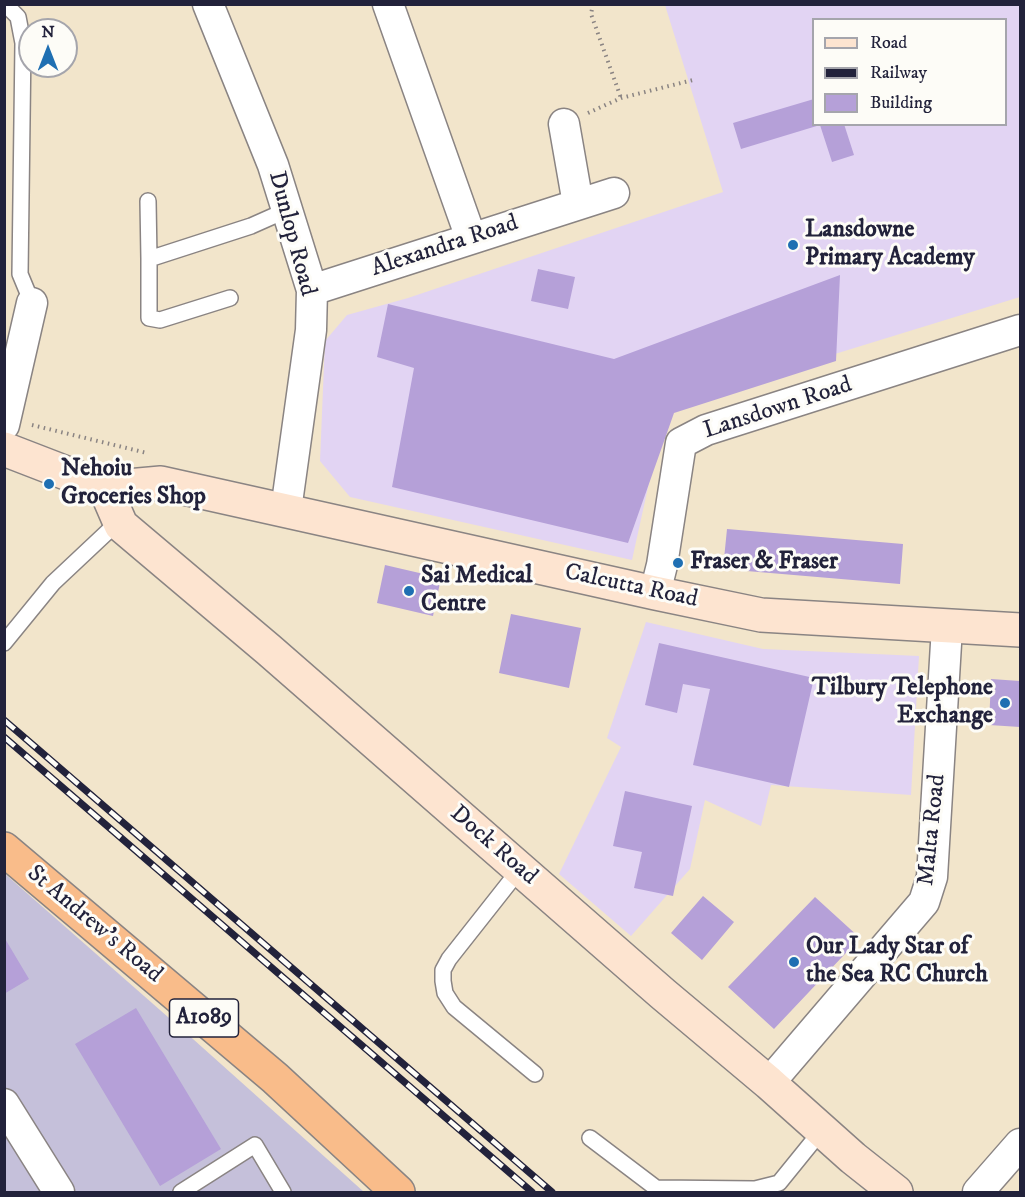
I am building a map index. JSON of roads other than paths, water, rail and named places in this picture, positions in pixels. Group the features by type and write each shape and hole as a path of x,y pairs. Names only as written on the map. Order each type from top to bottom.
{"highway":[{"name":"St Andrew's Road","path":"4,849 275,1078 398,1192"}],"street":[{"name":"Dunlop Road","path":"208,4 273,165 312,290 311,330 286,510"},
{"path":"388,4 471,238"},
{"path":"564,124 578,204"},
{"name":"Alexandra Road","path":"312,290 614,193"},
{"path":"17,425 32,303"},
{"name":"Lansdown Road","path":"655,593 662,565 681,443 706,430 1020,330"},
{"name":"Calcutta Road","path":"4,448 105,488 161,483 761,615 1020,630"},
{"name":"Dock Road","path":"105,488 118,521 663,994 896,1192"},
{"name":"Malta Road","path":"769,1083 924,902 932,877 947,627"},
{"path":"4,1104 59,1192"},
{"path":"978,1192 1020,1144"}],"lane":[{"path":"5,4 18,16 23,44 20,274 32,303"},
{"path":"148,201 149,318 160,320 230,298"},
{"path":"149,259 251,226 287,210"},
{"path":"4,643 53,583 118,521"},
{"path":"520,869 449,959 443,970 443,981 445,993 454,1007 535,1074"},
{"path":"590,1138 656,1188 755,1189 779,1184 822,1130"},
{"path":"180,1192 255,1145 283,1192"}],"railway":[{"path":"4,720 552,1192"},
{"path":"4,737 532,1192"}],"place":[{"name":"Lansdowne Primary Academy","path":"793,245"},
{"name":"Nehoiu Groceries Shop","path":"49,484"},
{"name":"Fraser & Fraser","path":"678,563"},
{"name":"Sai Medical Centre","path":"409,591"},
{"name":"Tilbury Telephone Exchange","path":"1005,703"},
{"name":"Our Lady Star of the Sea RC Church","path":"794,962"}]}
